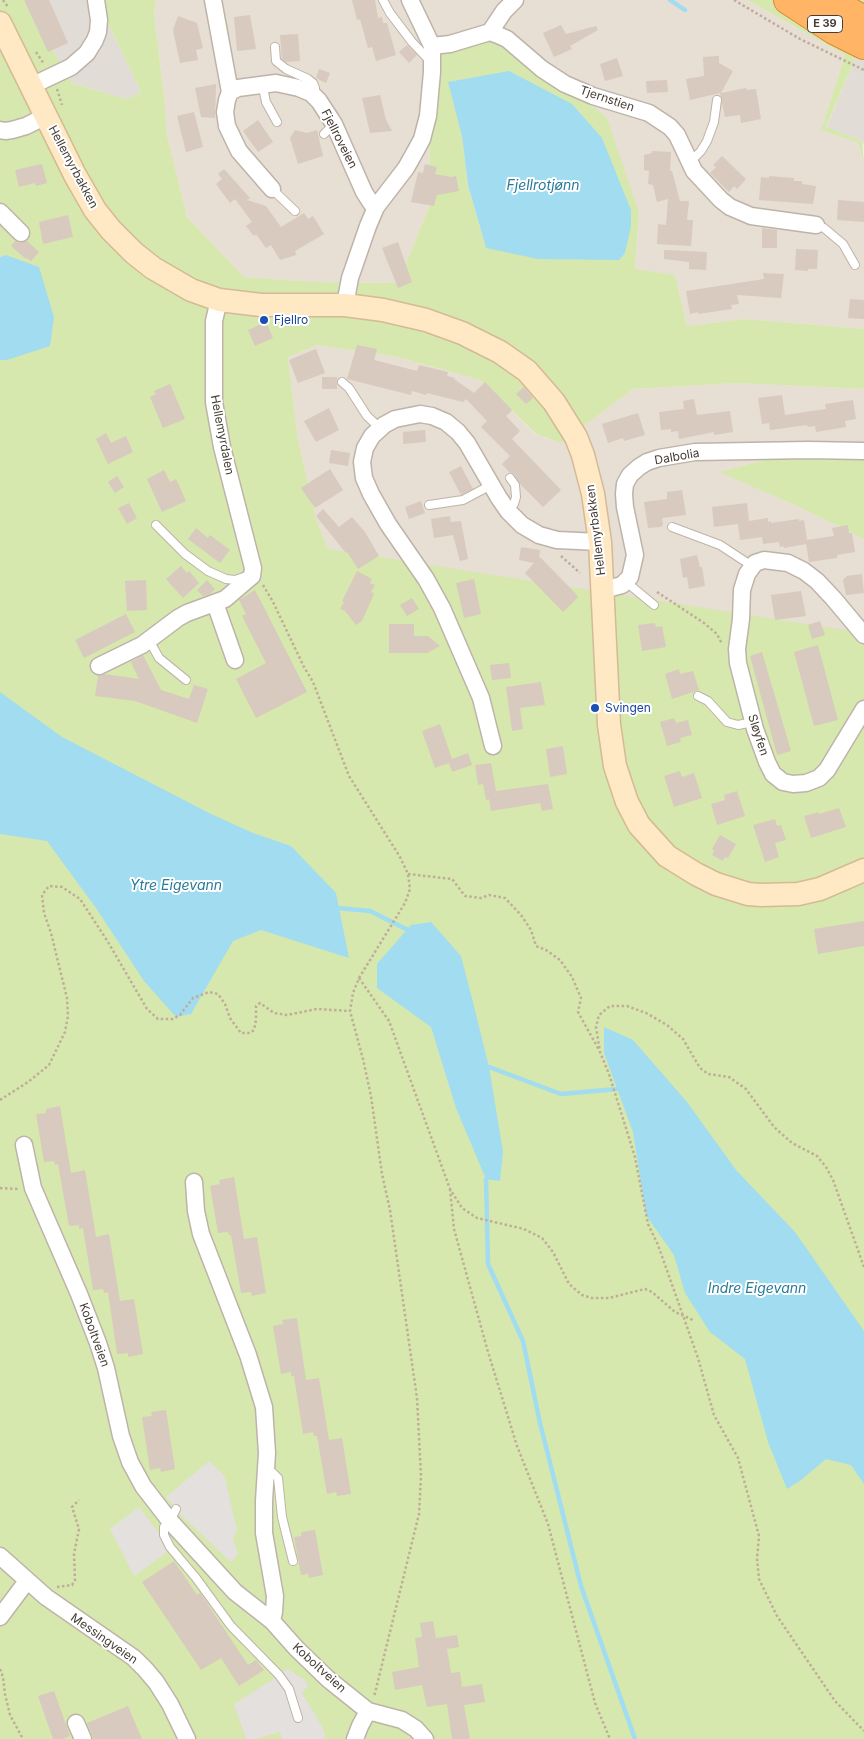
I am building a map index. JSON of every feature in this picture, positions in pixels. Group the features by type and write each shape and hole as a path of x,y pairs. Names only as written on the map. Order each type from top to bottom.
{"highway":[{"name":"E 39","path":"788,0 834,30 864,45"},
{"name":"E 39","path":"828,0 864,20"}],"street":[{"path":"41,81 78,62 92,46 98,32 99,20 96,0"},
{"path":"213,0 230,92 225,112 227,126 239,151 272,189"},
{"path":"345,305 354,265 376,207 406,168 422,139 428,116 433,65 432,46 410,0"},
{"path":"432,46 450,44 490,32 504,11 515,0"},
{"name":"Hellemyrbakken","path":"5,17 41,81 82,188 111,230 134,253 153,268 190,290 219,300 260,305 345,305 383,310 443,326 479,340 500,352 527,371 554,402 576,437 583,455 593,494 600,542 609,725 615,766 627,802 639,825 667,856 716,884 748,894 761,895 798,894 820,889 864,870"},
{"name":"Tjernstien","path":"490,32 507,39 528,58 565,84 593,96 641,111 670,127 677,135 694,171 730,207 751,216 816,225"},
{"name":"Fjellroveien","path":"230,92 238,88 262,83 288,85 305,91 314,97 329,129 364,192 376,207"},
{"name":"Hellemyrbakken","path":"2,134 55,114"},
{"path":"0,212 21,233"},
{"name":"Hellemyrdalen","path":"219,300 214,328 213,388 215,414 252,568"},
{"path":"493,746 481,698 442,608 426,579 378,508 364,478 362,462 365,448 372,436 380,428 394,419 420,414 432,416 446,422 467,443 508,511 522,525 539,535 553,539 600,542"},
{"name":"Dalbolia","path":"627,579 633,566 634,555 625,507 625,484 630,474 647,462 695,452 864,451"},
{"path":"752,566 754,563 764,560 775,560 788,563 804,571 818,581 864,635"},
{"name":"Sløyfen","path":"752,566 747,574 742,590 737,649 738,663 753,722 773,774 782,782 793,784 806,783 818,778 827,770 864,709"},
{"path":"99,666 142,645 178,618 225,599 248,581 252,576 252,568"},
{"path":"603,590 622,585 627,579"},
{"path":"215,603 235,660"},
{"name":"Koboltveien","path":"24,1145 32,1188 79,1294 98,1343 108,1375 121,1436 130,1462 143,1486 166,1522 235,1592 272,1621 312,1664 368,1711"},
{"path":"194,1182 196,1211 200,1228 248,1355 264,1407 267,1453 264,1533 275,1596 272,1621"},
{"name":"Messingveien","path":"0,1556 46,1597 134,1658 156,1682 170,1704 187,1739"},
{"path":"0,1617 27,1580"},
{"path":"355,1739 368,1711 402,1720 416,1729 425,1739"},
{"path":"76,1723 83,1739"}],"lane":[{"path":"383,0 390,13 412,42 433,65"},
{"path":"275,47 276,62 308,78 313,83 316,92 314,97"},
{"path":"262,83 266,102 276,122"},
{"path":"688,158 695,157 707,141 714,122 717,100"},
{"path":"272,189 295,211"},
{"name":"Tjernstien","path":"816,225 824,228 838,240 848,252 855,265"},
{"path":"342,382 349,388 368,416 380,428"},
{"path":"508,511 514,504 516,497 515,485 510,478"},
{"path":"429,505 463,500 491,485"},
{"path":"156,525 195,562 208,571 226,579 235,580 243,578 252,568"},
{"path":"672,527 720,545 752,566"},
{"path":"627,579 654,605"},
{"path":"150,640 159,658 186,680"},
{"path":"698,696 708,701 727,722 738,726 753,722"},
{"path":"266,1469 278,1478 282,1517 293,1561"},
{"name":"Koboltveien","path":"166,1522 164,1534 170,1547 196,1578 231,1626 280,1674 289,1689 298,1718"}],"path":[{"path":"3,0 5,17"},
{"path":"734,0 800,39 864,70"},
{"path":"31,45 41,58 41,81 58,91 55,114"},
{"path":"553,539 555,551 580,573"},
{"path":"252,568 273,602 304,668 313,682 348,776 400,856 408,874 410,889 405,903 359,978 353,993 350,1011 371,1096 405,1312 417,1398 421,1476 419,1514 375,1694 368,1711"},
{"path":"627,579 686,610 717,634"},
{"path":"408,874 452,879 464,896 481,898 489,895 505,898 521,915 531,930 536,946 560,960 572,977 581,998 578,1012 600,1052 609,1074 636,1157 648,1224 658,1245 698,1358 714,1415 738,1458 759,1536 757,1559 759,1579 777,1616 835,1701 864,1731"},
{"path":"0,1100 28,1082 49,1065 65,1032 68,1016 67,998 51,933 44,913 42,895 49,886 62,887 80,899 108,942 147,1009 158,1019 173,1018 180,1015 193,998 209,992 218,994 226,1004 230,1018 241,1033 250,1033 254,1030 256,1006 260,1003 274,1013 288,1015 317,1009 350,1011"},
{"path":"359,978 388,1021 450,1189 462,1208 477,1218 524,1229 542,1238 553,1252 569,1284 582,1295 592,1298 609,1298 645,1289 683,1316 693,1320"},
{"path":"600,1052 596,1027 600,1015 610,1006 627,1006 646,1013 667,1025 683,1039 700,1068 708,1074 729,1077 746,1088 774,1127 792,1143 817,1156 826,1167 833,1180 864,1267"},
{"path":"450,1189 454,1229 488,1352 517,1446 548,1524 595,1703 610,1739"},
{"path":"54,1587 72,1584 75,1580 74,1554 79,1529 72,1507 80,1500"},
{"path":"0,1668 10,1715 22,1739"}],"shaded area":[{"path":"24,0 101,0 104,15 141,92 127,99 72,83"},
{"name":"Fjellro","path":"156,0 747,0 845,55 821,130 858,143 864,163 864,329 744,319 687,326 675,275 635,270 639,213 429,123 430,205 398,283 315,282 244,277 187,217 167,135 154,13"},
{"path":"864,38 864,146 862,141 826,128"},
{"path":"317,345 398,357 480,380 535,434 561,443 633,389 737,383 864,389 864,458 850,456 765,460 720,472 797,506 864,539 864,863 349,602 317,522 298,440 288,357"},
{"path":"209,1461 224,1475 237,1530 233,1539 238,1554 231,1562 183,1517 166,1497"},
{"path":"139,1507 164,1540 167,1552 134,1576 110,1529"},
{"path":"287,1669 305,1680 308,1686 302,1693 324,1731 325,1739 282,1739 280,1732 255,1739 246,1739 234,1704"}],"green space":[{"path":"0,0 24,0 72,83 127,99 141,92 104,15 101,0 156,0 154,13 167,135 187,217 244,277 315,282 398,283 430,205 429,123 431,50 463,29 539,64 607,118 639,213 635,269 675,275 687,326 744,319 864,329 864,389 737,383 633,389 561,443 536,434 480,380 398,357 317,345 288,357 298,440 317,522 328,549 864,633 864,1739 0,1739 0,360 7,360 6,255 0,257","holes":["462,136 486,248 468,185"]},
{"path":"747,0 864,0 864,38 826,127 862,141 864,163 858,143 821,130 845,55"},
{"path":"850,456 864,458 864,539 797,506 719,472 765,460"}],"water":[{"name":"Fjellrotjønn","path":"509,71 572,104 602,138 631,210 631,226 625,253 619,260 538,259 486,248 468,185 462,136 448,82"},
{"path":"6,255 39,267 54,317 50,346 7,360 0,360 0,257"},
{"name":"Ytre Eigevann","path":"0,692 62,737 211,814 253,833 291,846 336,893 349,958 261,930 233,941 191,1014 176,1017 144,981 96,908 47,841 0,834"},
{"path":"431,922 461,956 489,1067 503,1152 500,1181 486,1179 456,1108 431,1027 377,988 377,964 411,925"},
{"name":"Indre Eigevann","path":"604,1027 633,1040 687,1102 736,1170 795,1232 864,1331 864,1484 851,1465 826,1459 787,1489 768,1442 745,1359 710,1332 685,1293 674,1255 646,1215 633,1132 604,1053"}],"building":[{"path":"24,0 49,0 68,43 48,52"},
{"path":"352,0 375,0 378,18 382,17 383,23 387,23 396,55 376,61 372,47 368,48 360,19 357,20"},
{"path":"250,15 256,49 237,51 234,17"},
{"path":"178,16 197,23 203,48 196,50 198,60 180,63 173,30"},
{"path":"561,25 566,34 596,26 598,30 570,46 572,49 554,57 543,33"},
{"path":"298,34 300,61 286,62 282,59 280,35"},
{"path":"407,45 417,55 409,63 399,52"},
{"path":"719,56 719,63 733,71 721,93 746,88 747,90 756,89 761,119 741,123 740,115 725,117 720,93 690,100 686,79 704,76 703,57"},
{"path":"617,58 623,76 605,81 600,64"},
{"path":"319,69 330,73 326,83 316,78"},
{"path":"667,80 668,92 647,93 646,81"},
{"path":"216,84 215,118 201,117 195,88"},
{"path":"380,95 386,120 392,131 370,133 362,98"},
{"path":"194,112 203,147 186,152 177,116"},
{"path":"258,120 273,142 258,152 243,131"},
{"path":"295,130 307,133 317,130 323,156 298,164 290,138"},
{"path":"652,151 671,152 670,171 672,171 680,201 689,201 687,220 693,220 691,246 657,244 658,224 666,225 668,199 657,202 653,185 648,184 649,171 644,170 644,155 652,153"},
{"path":"722,156 746,179 737,189 734,186 729,192 710,173 716,167 713,165"},
{"path":"42,164 47,183 36,186 35,183 19,187 15,170"},
{"path":"425,164 437,167 435,174 456,176 459,191 437,195 434,206 411,202 418,172 423,173"},
{"path":"224,169 250,198 247,200 266,206 281,227 304,213 308,219 313,216 324,234 295,251 296,255 280,260 271,245 266,248 256,234 254,236 246,226 252,222 235,199 230,203 216,184 222,179 218,174"},
{"path":"769,176 794,178 794,181 802,181 802,184 816,186 813,204 759,200 761,177 769,178"},
{"path":"838,200 864,202 864,222 837,220"},
{"path":"68,215 73,237 43,244 39,222"},
{"path":"762,228 777,230 777,248 762,248"},
{"path":"15,241 19,243 27,241 39,252 31,261 26,259 11,246"},
{"path":"398,242 412,282 398,288 382,248"},
{"path":"796,249 818,250 817,269 808,269 808,271 795,270"},
{"path":"664,250 707,252 706,270 689,269 689,262 664,259"},
{"path":"763,273 784,274 781,298 737,295 739,304 731,305 732,309 690,314 686,291 764,279"},
{"path":"850,299 864,300 864,319 848,318"},
{"path":"266,322 273,338 255,346 248,330"},
{"path":"357,345 377,349 374,360 417,371 419,365 448,372 447,376 455,378 474,393 485,382 512,410 506,416 520,431 512,439 561,490 543,507 520,484 514,474 509,472 502,464 510,456 481,427 487,421 466,399 463,402 412,391 411,395 347,379"},
{"path":"316,349 325,373 298,383 289,360"},
{"path":"322,377 337,377 337,389 322,389"},
{"path":"170,384 185,419 163,428 150,397 156,394 154,391"},
{"path":"524,387 533,398 526,404 516,394"},
{"path":"782,395 785,415 826,409 825,404 853,400 856,419 845,421 846,427 816,432 815,426 808,427 807,425 770,430 769,423 762,424 758,398"},
{"path":"694,399 697,415 730,411 733,432 714,435 714,432 679,439 678,431 671,432 671,429 661,430 659,412 684,409 683,401"},
{"path":"329,408 339,430 316,442 304,421"},
{"path":"638,413 645,435 624,441 623,438 608,443 602,424"},
{"path":"425,430 426,442 403,444 403,432"},
{"path":"106,433 111,443 126,436 133,452 108,464 96,439"},
{"path":"331,450 350,453 348,466 329,463"},
{"path":"461,466 473,489 461,495 449,472"},
{"path":"330,469 343,490 315,508 301,488"},
{"path":"164,470 170,482 176,479 186,501 162,512 147,479"},
{"path":"117,476 124,487 115,493 108,482"},
{"path":"682,490 686,515 662,518 663,525 661,527 648,528 644,502 667,499 667,492"},
{"path":"421,501 425,513 409,519 405,507"},
{"path":"129,503 137,518 127,524 118,508"},
{"path":"747,503 749,521 768,518 768,522 771,521 771,523 804,520 807,540 834,536 832,528 848,525 849,533 852,533 855,552 837,555 837,558 809,562 806,544 784,548 783,546 780,547 779,542 763,544 762,537 740,540 738,524 714,527 712,507"},
{"path":"323,509 339,527 352,517 365,532 379,556 358,569 347,552 316,516"},
{"path":"450,516 451,522 461,521 468,559 460,561 453,535 434,538 431,519"},
{"path":"196,528 208,538 210,535 230,550 220,563 188,539"},
{"path":"521,547 540,550 539,558 577,595 578,597 563,612 525,573 534,563 519,560"},
{"path":"697,555 700,567 702,567 705,586 689,589 687,577 683,578 680,559"},
{"path":"181,566 187,573 189,571 199,583 183,598 166,579"},
{"path":"357,571 372,579 370,583 375,585 371,592 374,594 362,621 356,625 345,611 340,609"},
{"path":"862,574 864,593 846,595 843,580 847,576"},
{"path":"474,579 481,614 464,618 456,583"},
{"path":"146,580 147,610 127,611 125,581"},
{"path":"207,580 215,589 210,594 203,596 197,590"},
{"path":"255,590 307,692 256,718 236,679 266,663 242,616 246,614 239,600"},
{"path":"801,591 806,616 775,620 771,595"},
{"path":"412,598 419,609 407,616 400,605"},
{"path":"126,614 135,632 84,658 75,640"},
{"path":"820,621 825,635 812,639 808,625"},
{"path":"655,623 656,627 662,626 666,647 642,651 638,625"},
{"path":"389,624 414,624 414,636 428,636 440,646 427,653 389,653"},
{"path":"818,645 838,720 814,726 794,652"},
{"path":"762,652 791,751 777,755 750,656"},
{"path":"143,655 161,690 189,699 194,685 208,689 197,723 135,701 95,696 98,676 105,674 139,679 131,662"},
{"path":"509,663 511,678 492,680 490,665"},
{"path":"679,669 680,674 693,671 699,690 672,699 665,674"},
{"path":"541,682 545,705 520,708 523,729 512,731 506,687"},
{"path":"674,718 676,723 688,720 692,735 680,738 681,742 667,746 660,722"},
{"path":"440,724 452,759 468,753 472,765 452,772 449,763 435,768 422,731"},
{"path":"563,746 567,774 550,777 546,749"},
{"path":"491,763 496,791 548,784 553,809 542,811 540,803 491,811 489,799 486,800 483,784 478,785 475,765"},
{"path":"680,771 682,777 694,773 702,798 674,807 664,776"},
{"path":"737,791 745,816 717,825 711,804 725,800 724,795"},
{"path":"839,808 846,827 811,838 804,816"},
{"path":"775,819 777,826 781,825 786,840 775,843 779,857 765,862 753,825"},
{"path":"720,835 736,844 728,858 725,857 723,861 712,855 714,851 712,849"},
{"path":"864,921 864,946 818,954 814,929"},
{"path":"60,1106 71,1173 85,1170 96,1237 109,1234 120,1301 134,1299 143,1354 128,1357 128,1353 117,1354 108,1292 104,1293 103,1289 93,1290 83,1228 79,1229 79,1225 69,1226 58,1164 55,1165 54,1161 44,1162 36,1114 46,1113 46,1109"},
{"path":"234,1177 244,1239 257,1237 266,1293 252,1296 251,1292 241,1293 231,1235 228,1232 218,1233 210,1186 220,1184 219,1180"},
{"path":"297,1318 306,1380 319,1378 329,1440 342,1438 351,1494 337,1496 336,1492 327,1494 317,1436 314,1436 313,1432 303,1434 294,1376 291,1376 291,1372 281,1374 273,1326 283,1324 282,1320"},
{"path":"166,1410 175,1469 161,1472 160,1468 150,1470 142,1417 152,1416 151,1412"},
{"path":"315,1530 323,1575 309,1578 308,1574 301,1575 294,1537 301,1536 301,1532"},
{"path":"174,1561 197,1595 200,1593 203,1597 248,1665 256,1660 264,1670 239,1686 221,1658 201,1670 142,1582"},
{"path":"433,1621 436,1638 457,1635 459,1647 447,1649 451,1673 460,1672 462,1687 482,1684 485,1702 464,1705 470,1739 452,1739 447,1704 427,1707 422,1685 395,1690 392,1672 419,1667 415,1638 422,1637 420,1623"},
{"path":"54,1691 70,1736 63,1739 53,1739 38,1696"},
{"path":"128,1706 142,1739 94,1739 87,1723"}],"waterway":[{"path":"670,0 685,10"},
{"path":"338,908 370,911 408,930"},
{"path":"489,1067 561,1094 617,1089"},
{"path":"486,1179 488,1264 523,1341 540,1423 581,1586 635,1739"}],"place":[{"name":"Fjellro","path":"264,320"},
{"name":"Svingen","path":"595,708"}]}
